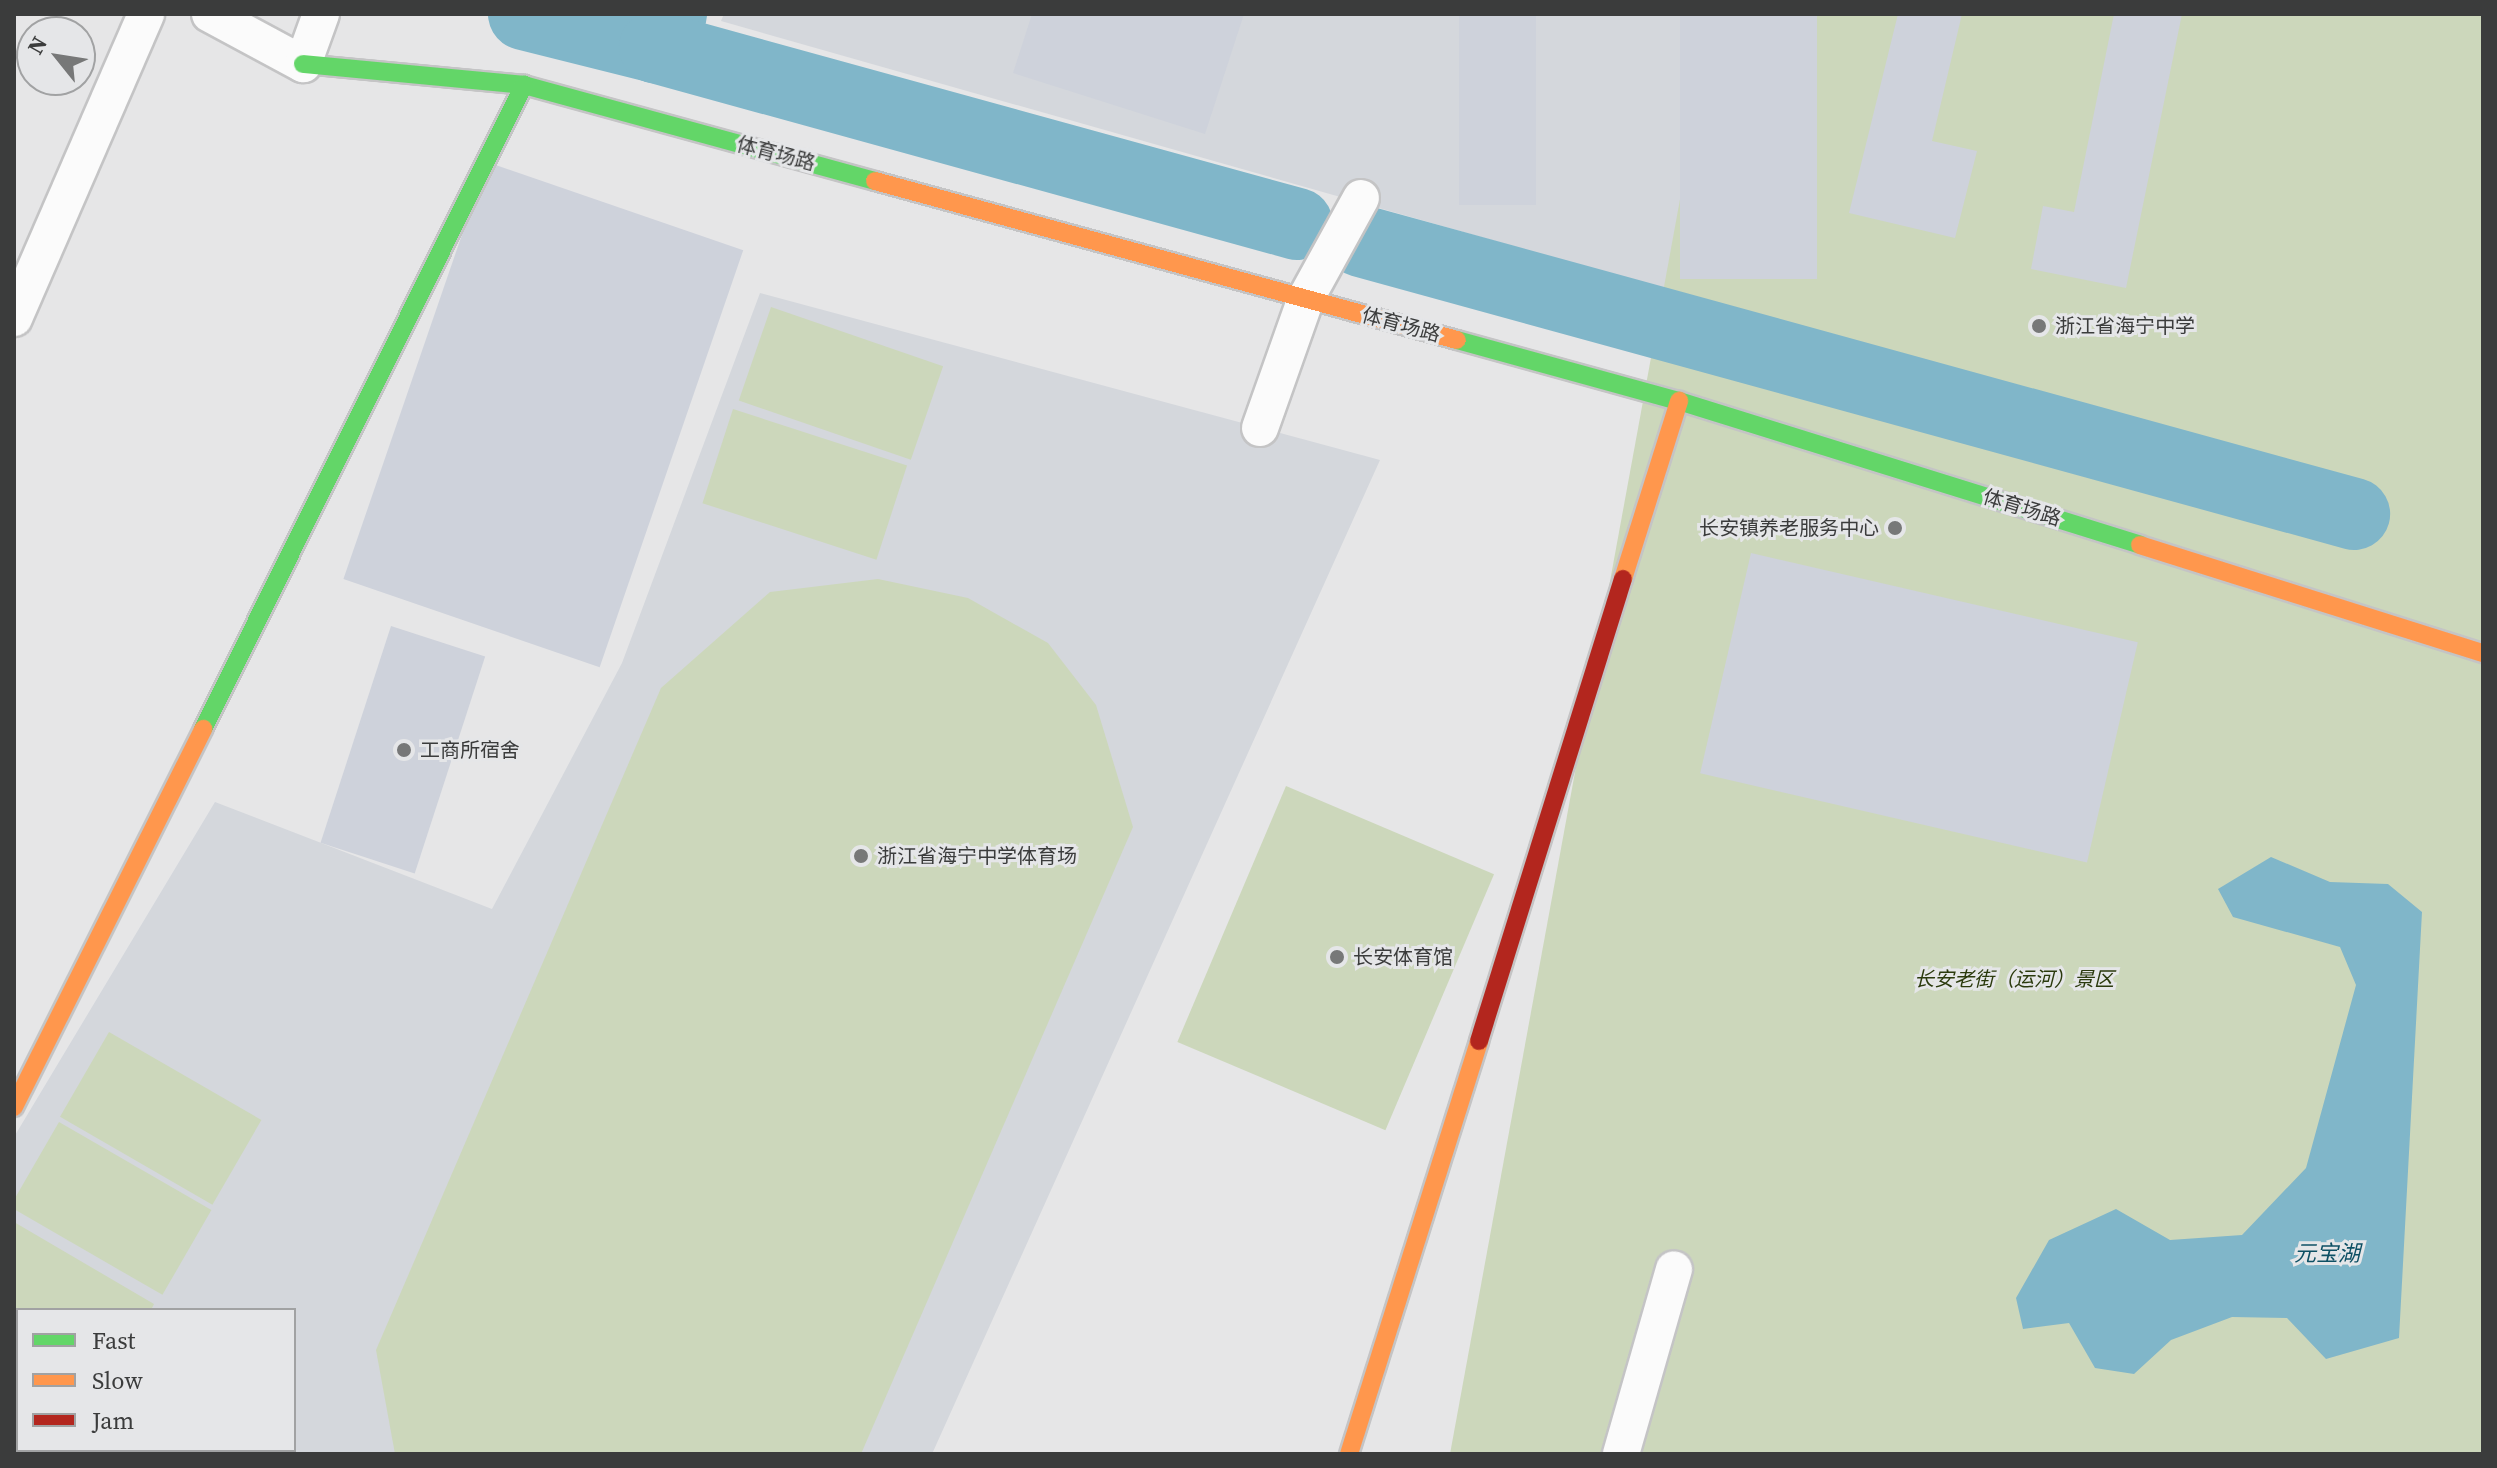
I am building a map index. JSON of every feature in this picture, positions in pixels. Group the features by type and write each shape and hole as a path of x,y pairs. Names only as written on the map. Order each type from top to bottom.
{"street":[{"path":"14,318 146,14"},
{"path":"210,14 303,64 321,14"},
{"name":"体育场路","path":"303,64 524,85 1679,401 2483,653"},
{"path":"14,1107 524,85"},
{"path":"1260,428 1306,298 1361,198"},
{"path":"1349,1454 1679,401"},
{"path":"1621,1454 1674,1269"}],"shaded area":[{"name":"浙江省海宁中学","path":"724,14 2361,14 2241,453 721,21"},
{"name":"浙江省海宁中学体育场","path":"760,293 1380,460 932,1454 271,1454 266,1452 296,1452 296,1308 16,1308 14,1356 14,1137 215,802 492,909 622,663"}],"green space":[{"name":"长安老街（运河）景区","path":"1714,14 2483,14 2483,1454 1450,1454"},
{"path":"771,307 943,366 911,460 739,401"},
{"path":"733,409 907,466 876,560 702,503"},
{"path":"878,579 968,598 1048,643 1096,705 1133,827 861,1454 395,1454 376,1350 661,688 770,592"},
{"name":"长安体育馆","path":"1286,786 1494,874 1385,1130 1177,1042"},
{"path":"109,1032 261,1120 212,1205 60,1117"},
{"path":"59,1122 211,1210 162,1295 14,1209 14,1200"},
{"path":"14,1222 154,1304 152,1308 16,1308 14,1336"}],"water":[{"name":"元宝湖","path":"2271,857 2330,882 2388,884 2422,912 2399,1338 2326,1359 2287,1318 2232,1317 2171,1340 2134,1374 2095,1368 2069,1323 2023,1329 2016,1298 2049,1240 2116,1209 2170,1240 2242,1235 2306,1168 2356,985 2340,947 2233,917 2218,889"}],"building":[{"path":"1032,14 1244,14 1205,134 1013,73"},
{"path":"1459,14 1536,14 1536,205 1459,205"},
{"path":"1680,14 1817,14 1817,279 1680,279"},
{"path":"1898,14 1962,14 1932,141 1977,151 1955,238 1849,213"},
{"path":"2114,14 2182,14 2126,288 2031,269 2043,206 2074,212"},
{"path":"487,162 743,250 600,667 343,579"},
{"path":"1751,553 2138,642 2087,863 1700,773"},
{"name":"工商所宿舍","path":"391,626 485,657 415,873 321,843"}],"waterway":[{"path":"524,14 655,47"},
{"path":"671,14 655,47 1297,224"},
{"path":"1361,241 2354,514"}],"traffic: fast":[{"path":"303,64 524,85 875,181"},
{"path":"203,729 524,85"},
{"path":"1457,340 1679,401 2140,545"}],"traffic: slow":[{"path":"875,181 1457,340"},
{"path":"1623,579 1679,401"},
{"path":"2140,545 2483,653"},
{"path":"14,1107 203,729"},
{"path":"1349,1454 1479,1041"}],"traffic: jam":[{"path":"1479,1041 1623,579"}],"place":[{"name":"浙江省海宁中学","path":"2039,326"},
{"name":"长安镇养老服务中心","path":"1895,528"},
{"name":"工商所宿舍","path":"404,750"},
{"name":"浙江省海宁中学体育场","path":"861,856"},
{"name":"长安体育馆","path":"1337,957"}]}
